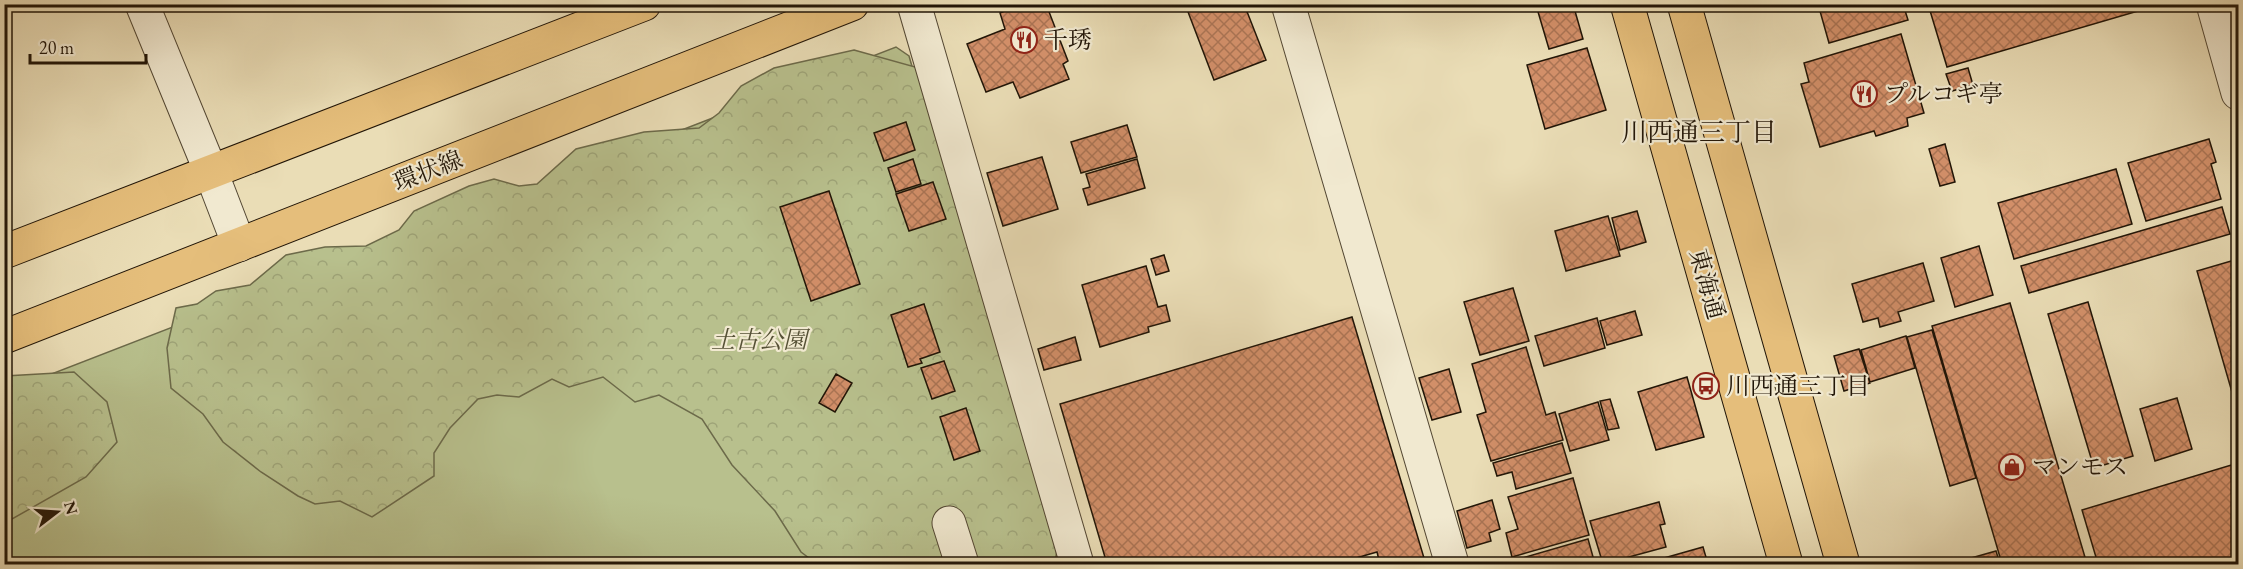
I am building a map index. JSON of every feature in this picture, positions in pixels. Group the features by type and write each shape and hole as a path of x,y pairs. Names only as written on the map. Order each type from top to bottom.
{"main road":[{"path":"4,252 644,4"},
{"name":"環状線","path":"4,337 852,4"},
{"name":"東海通","path":"1627,4 1786,564"},
{"path":"1684,4 1843,564"}],"street":[{"path":"142,4 212,172 239,245"},
{"path":"914,4 1077,564"},
{"path":"1288,4 1452,564"},
{"path":"2213,4 2238,93"},
{"path":"949,524 962,564"}],"green space":[{"name":"土古公園","path":"896,47 909,56 1057,564 5,564 5,392"},
{"name":"土古公園","path":"854,50 926,70 1059,534 1055,564 817,564 801,552 775,511 732,465 702,419 659,395 635,402 603,377 569,387 552,379 519,397 497,395 478,399 450,428 434,453 434,476 372,517 340,501 315,504 298,496 261,472 223,442 203,414 171,388 167,348 176,308 197,304 216,291 250,285 286,255 325,247 366,246 399,230 414,211 469,186 494,179 519,186 537,184 576,149 644,132 699,128 719,113 741,86 774,68"},
{"path":"74,372 107,402 117,442 86,477 5,523 5,376"}],"building":[{"path":"1021,4 1046,4 1068,61 1063,64 1069,79 1020,98 1013,82 986,92 967,44 1005,29 1000,13"},
{"path":"1185,4 1244,4 1266,60 1214,80"},
{"path":"1573,4 1583,39 1549,49 1536,5"},
{"path":"1818,4 1903,4 1908,20 1829,43"},
{"path":"1928,4 2162,4 1947,67"},
{"path":"1901,34 1924,113 1907,118 1908,126 1876,136 1874,131 1820,147 1801,84 1809,82 1804,63"},
{"path":"1587,48 1606,110 1545,129 1527,65"},
{"path":"1968,68 1973,85 1952,91 1946,74"},
{"path":"906,122 915,150 884,161 874,133"},
{"path":"1127,125 1137,157 1081,173 1071,142"},
{"path":"2209,139 2216,162 2211,164 2221,199 2146,221 2128,163"},
{"path":"1945,144 1955,182 1940,186 1929,149"},
{"path":"1042,157 1058,209 1003,226 987,173"},
{"path":"913,159 921,184 896,192 888,168"},
{"path":"1137,159 1145,188 1088,205 1083,189 1090,187 1086,174"},
{"path":"2116,169 2132,224 2014,259 1998,203"},
{"path":"933,182 946,219 909,231 896,194"},
{"path":"829,191 860,284 811,301 780,207"},
{"path":"2222,207 2230,234 2029,293 2021,266"},
{"path":"1637,211 1646,242 1620,250 1612,218"},
{"path":"1608,216 1620,256 1566,271 1555,231"},
{"path":"1979,246 1993,295 1955,307 1941,258"},
{"path":"1164,255 1169,271 1156,275 1151,259"},
{"path":"2238,259 2238,413 2197,271"},
{"path":"1923,263 1934,301 1898,312 1901,321 1880,327 1878,318 1863,322 1852,284"},
{"path":"1146,266 1158,307 1166,305 1170,321 1148,327 1149,332 1100,347 1082,285"},
{"path":"1513,288 1529,341 1480,355 1464,302"},
{"path":"2088,302 2133,456 2094,468 2048,314"},
{"path":"2010,303 2087,564 2002,564 1932,326"},
{"path":"924,304 940,352 920,359 922,363 908,367 891,315"},
{"path":"1635,311 1642,335 1607,345 1600,321"},
{"path":"1352,317 1424,558 1403,564 1380,564 1377,552 1356,558 1358,564 1107,564 1060,404"},
{"path":"1597,318 1605,348 1544,366 1535,336"},
{"path":"1932,330 1976,478 1950,486 1907,337"},
{"path":"1906,336 1915,368 1870,382 1861,350"},
{"path":"1075,337 1081,360 1044,370 1038,349"},
{"path":"1526,347 1546,415 1555,412 1563,440 1491,461 1477,415 1486,412 1472,364"},
{"path":"1859,349 1870,383 1844,391 1834,356"},
{"path":"944,361 955,391 932,399 921,368"},
{"path":"1449,369 1461,412 1432,420 1419,378"},
{"path":"836,374 852,383 835,412 819,403"},
{"path":"1687,377 1704,437 1656,450 1638,392"},
{"path":"2177,398 2192,449 2155,461 2140,409"},
{"path":"1610,399 1619,428 1608,430 1600,401"},
{"path":"1598,402 1609,440 1570,451 1559,414"},
{"path":"966,408 980,451 954,460 940,417"},
{"path":"1562,443 1571,473 1516,489 1512,472 1497,476 1493,463"},
{"path":"2238,463 2238,564 2098,564 2082,510"},
{"path":"1573,478 1589,535 1512,557 1506,533 1518,529 1508,497"},
{"path":"1492,500 1500,529 1489,533 1491,541 1467,548 1457,511"},
{"path":"1659,502 1665,524 1660,525 1666,547 1603,564 1590,521"},
{"path":"1588,539 1595,564 1521,564 1519,559"},
{"path":"1703,547 1708,564 1643,564"},
{"path":"1996,551 2000,564 1950,564"}],"place":[{"name":"千琇","path":"1024,40"},
{"name":"プルコギ亭","path":"1864,94"},
{"name":"川西通三丁目","path":"1706,386"},
{"name":"マンモス","path":"2012,467"}],"district":[{"name":"川西通三丁目","path":"1699,132"}]}
